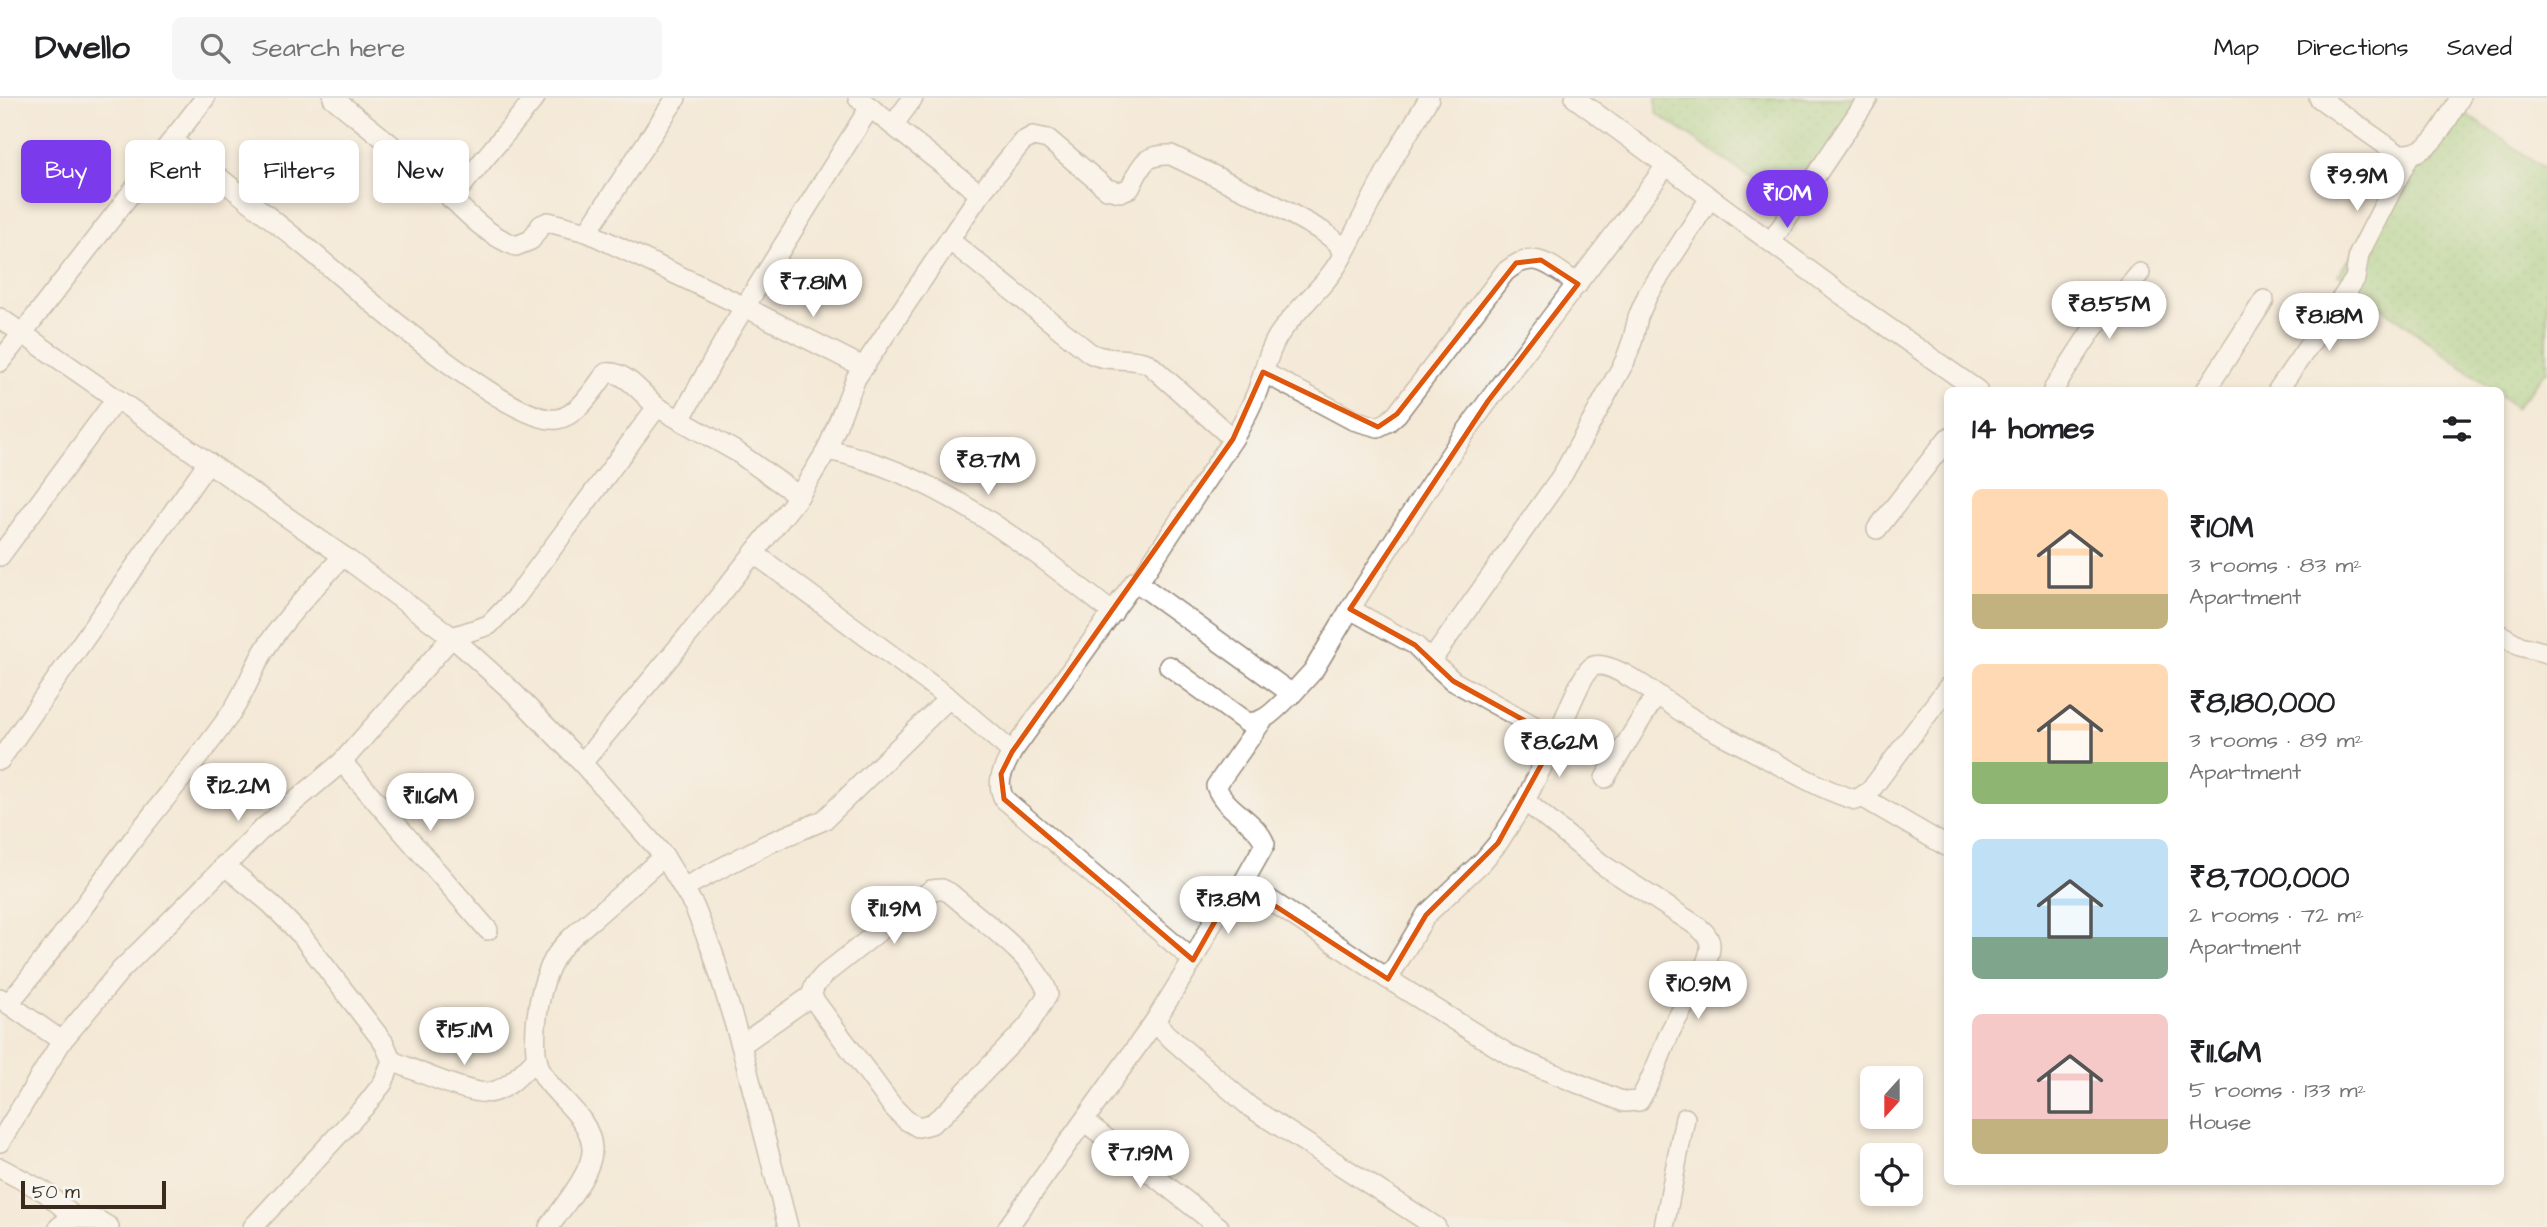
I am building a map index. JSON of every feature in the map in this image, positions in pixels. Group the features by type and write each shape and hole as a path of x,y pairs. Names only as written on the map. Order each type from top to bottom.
{"street":[{"path":"174,140 205,98"},
{"path":"333,98 384,140"},
{"path":"469,178 535,98"},
{"path":"587,232 676,98"},
{"path":"893,125 913,98"},
{"path":"1138,583 1233,439 1247,414 1277,337 1335,270 1399,148 1429,98"},
{"path":"1575,98 1856,305 1973,387"},
{"path":"1771,242 1868,98"},
{"path":"2319,98 2397,153 2409,156 2434,139 2460,98"},
{"path":"680,420 864,103 980,194"},
{"path":"582,763 755,554 799,496 827,450 856,378 980,194 1022,142 1033,136 1048,139 1107,189 1119,192 1130,188 1143,162 1154,155 1171,155 1322,231 1338,243 1342,255"},
{"path":"2280,387 2355,279 2359,254 2409,156"},
{"path":"1008,1227 1156,1021 1217,914 1227,900 1238,892 1265,844 1260,832 1220,797 1216,786 1262,721 1313,671 1350,609 1473,423 1665,166"},
{"path":"225,183 426,347 484,388 519,408 555,420 578,407 606,373 614,372 657,407 737,452 799,496"},
{"path":"1431,661 1563,474 1625,360 1648,294 1710,198"},
{"path":"0,362 125,202"},
{"path":"456,203 484,230 499,240 516,246 531,240 541,225 548,222 587,232 863,367"},
{"path":"949,240 1098,358 1138,360 1149,364 1233,439"},
{"path":"1263,372 1353,420 1378,427 1397,414 1505,272 1516,263 1528,258 1541,260 1578,284"},
{"path":"2055,387 2092,330 2140,273"},
{"path":"2208,387 2264,300"},
{"path":"0,318 343,556 452,637 512,691 582,763 664,856 694,906 713,953 741,1045 788,1227"},
{"path":"0,556 116,399"},
{"path":"0,1142 62,1041 120,971 224,864 342,762 452,637 489,625 516,597 657,407"},
{"path":"1877,529 1944,443"},
{"path":"827,450 851,455 900,472 995,524 1113,613"},
{"path":"0,760 208,462"},
{"path":"755,554 949,698 1012,752"},
{"path":"62,1041 4,1001 40,967 131,841 172,793 230,715 251,681 266,648 282,626 343,556"},
{"path":"1193,960 1004,799 999,789 1001,774 1012,752 1135,581 1292,694"},
{"path":"1350,609 1415,645 1453,681 1556,738"},
{"path":"2504,637 2520,646 2547,653"},
{"path":"1169,666 1246,722 1262,721"},
{"path":"1388,979 1426,915 1483,861 1498,843 1525,801 1585,676 1592,667 1609,667 1628,676 1686,715 1797,775 1856,800 1870,791 1944,692"},
{"path":"1605,778 1656,695"},
{"path":"683,888 767,844 824,820 949,698"},
{"path":"342,762 488,930"},
{"path":"1863,797 1944,845"},
{"path":"1238,892 1252,891 1270,900 1388,979 1513,1057 1624,1102 1639,1101 1650,1084 1670,1031 1703,970 1710,942 1705,933 1694,924 1603,865 1525,801"},
{"path":"549,1227 583,1176 591,1161 592,1148 587,1132 571,1106 545,1078 536,1059 537,1013 545,979 555,957 574,935 664,856"},
{"path":"224,864 271,904 301,935 384,1043 391,1061 383,1083 366,1105 253,1227"},
{"path":"741,1045 811,996 815,985 825,974 931,890 942,889 950,893 1030,963 1044,981 1048,994 1028,1026 944,1114 931,1124 918,1127 893,1107 811,996"},
{"path":"1156,1021 1166,1034 1250,1107 1436,1227"},
{"path":"391,1061 476,1093 491,1093 509,1085 536,1059"},
{"path":"1664,1227 1685,1118"},
{"path":"1084,1122 1219,1227"},
{"path":"0,1168 45,1192 66,1222 99,1221 109,1227"}],"highlighted area":[{"path":"1541,260 1578,284 1488,401 1350,609 1415,645 1453,681 1556,738 1498,843 1426,915 1388,979 1252,891 1227,900 1193,960 1004,799 1001,774 1012,752 1233,439 1263,372 1378,427 1397,414 1516,263"}],"green space":[{"path":"1656,98 1869,98 1800,190 1771,191 1656,113"},
{"path":"2460,110 2547,170 2547,370 2516,408 2504,398 2504,387 2489,387 2338,274"}]}
